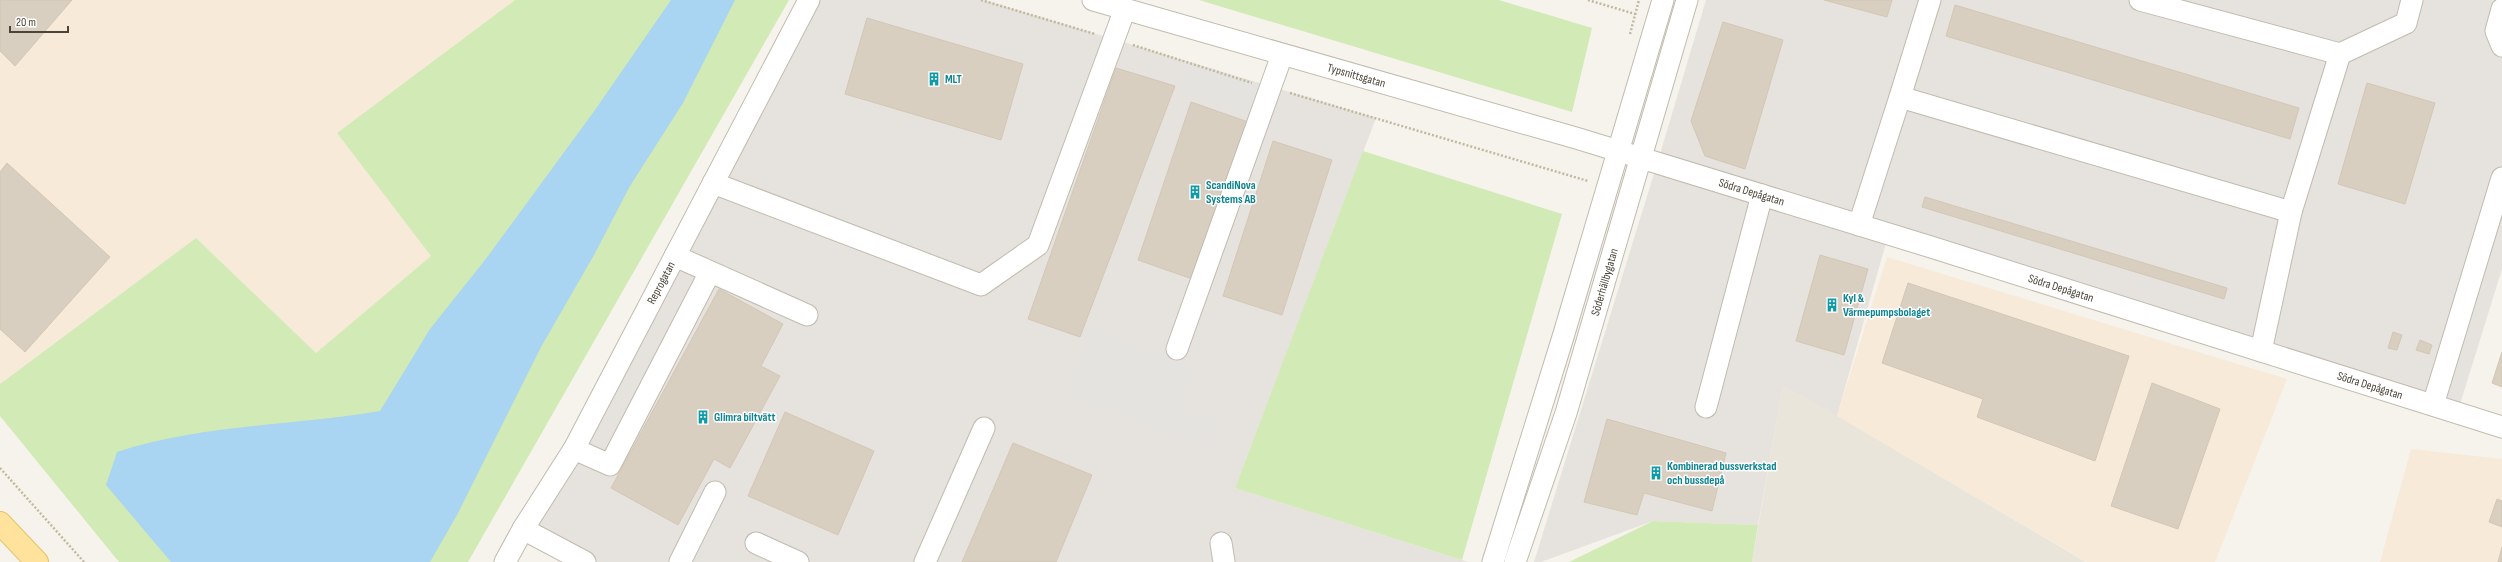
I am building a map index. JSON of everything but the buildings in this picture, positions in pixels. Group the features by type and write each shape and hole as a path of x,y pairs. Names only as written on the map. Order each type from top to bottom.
{"main road":[{"path":"0,523 37,562"}],"street":[{"name":"Reprogatan","path":"505,562 523,529 574,449 810,0"},
{"name":"Typsnittsgatan","path":"1093,0 1619,152"},
{"name":"Söderhällbygatan","path":"1493,562 1619,152 1663,0"},
{"name":"Söderhällbygatan","path":"1515,562 1566,413 1642,159 1687,0"},
{"path":"1859,225 1930,0"},
{"path":"2140,0 2340,54 2406,23 2412,0"},
{"path":"713,183 981,285 1038,245 1125,9"},
{"path":"2502,9 2496,31 2502,46"},
{"path":"2260,351 2291,212 2340,54"},
{"path":"1177,349 1282,55"},
{"path":"1900,97 2291,212"},
{"name":"Södra Depågatan","path":"1619,152 1859,225 2502,427"},
{"path":"2433,405 2502,178"},
{"path":"1706,407 1762,195"},
{"path":"675,256 806,315"},
{"path":"574,449 610,465 710,272"},
{"path":"925,562 984,428"},
{"path":"680,562 715,492"},
{"path":"523,529 585,562"},
{"path":"756,543 798,562"}],"path":[{"path":"1588,0 1635,14"},
{"path":"0,468 84,562"}],"shaded area":[{"path":"0,0 515,0 337,133 431,256 316,353 196,238 0,384"},
{"path":"809,0 984,0 1376,118 1235,488 1468,562 597,562 523,529"},
{"path":"1706,0 2502,0 2502,269 2457,414 1888,236 1837,416 1783,385 1758,525 1653,521 1541,562 1534,562"},
{"path":"1189,62 1270,88 1259,118 1179,91"},
{"path":"1887,257 2287,379 2215,562 2087,562 1837,416"},
{"path":"1090,328 1194,367 1180,408 1220,424 1209,449 1066,394"},
{"path":"1783,384 2086,562 1752,562"},
{"path":"2411,449 2502,459 2502,562 2380,562"}],"green space":[{"path":"515,0 789,0 468,562 119,562 0,416 0,384 196,238 316,353 431,256 337,133"},
{"path":"1199,0 1499,0 1592,28 1572,112"},
{"path":"1363,151 1562,214 1462,560 1235,488"},
{"path":"1653,521 1758,525 1752,562 1569,562"}],"water":[{"path":"671,0 735,0 683,103 630,186 594,255 541,347 457,515 430,562 171,562 106,485 117,452 149,443 214,431 380,411 430,329 485,260 595,110"}],"place":[{"name":"MLT","path":"934,79"},
{"name":"ScandiNova Systems AB","path":"1195,192"},
{"name":"Kyl & Värmepumpsbolaget","path":"1832,305"},
{"name":"Glimra biltvätt","path":"703,417"},
{"name":"Kombinerad bussverkstad och bussdepå","path":"1656,473"}]}
